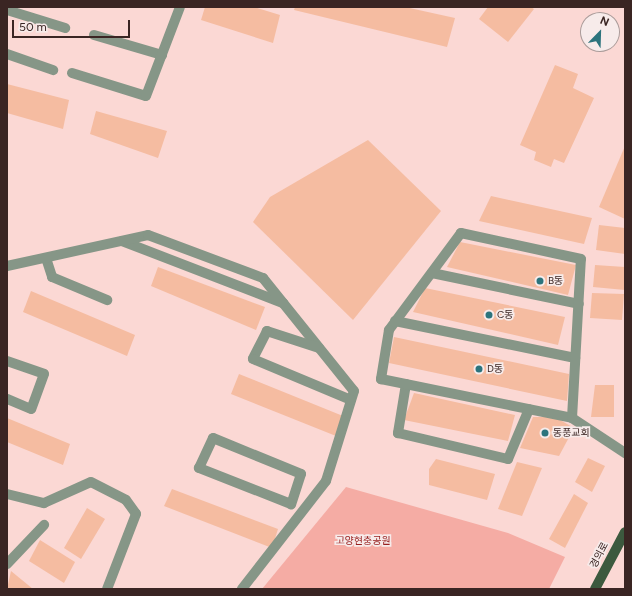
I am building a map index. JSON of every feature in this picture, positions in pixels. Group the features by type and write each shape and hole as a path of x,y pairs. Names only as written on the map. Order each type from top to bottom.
{"main road":[{"name":"경의로","path":"595,589 625,532"}],"street":[{"path":"72,74 146,96 180,7"},
{"path":"7,10 65,28"},
{"path":"94,35 162,55"},
{"path":"7,54 54,70"},
{"path":"572,418 581,259 462,233 389,330 381,379 572,418 625,453"},
{"path":"8,269 46,258 148,235 263,278 354,391 326,481 242,589"},
{"path":"122,241 283,303"},
{"path":"46,258 52,277 107,300"},
{"path":"432,273 579,304"},
{"path":"395,321 575,358"},
{"path":"319,348 267,331 253,359 351,400"},
{"path":"7,361 44,374 31,409 7,399"},
{"path":"406,384 398,433 508,459 529,409"},
{"path":"213,438 300,474 296,492 291,504 199,468 213,438"},
{"path":"7,494 44,502 91,482 126,500 136,514 108,589"},
{"path":"296,492 312,500"},
{"path":"7,564 44,525"}],"green space":[{"name":"고양현충공원","path":"346,487 508,533 565,557 549,589 262,589"}],"building":[{"path":"205,7 254,7 280,15 273,43 201,20"},
{"path":"295,7 405,7 455,18 447,47 294,10"},
{"path":"488,7 531,7 534,9 508,42 479,19"},
{"path":"555,65 578,74 573,88 594,98 564,163 554,159 551,167 534,160 536,152 520,145"},
{"path":"7,84 69,100 63,129 7,113"},
{"path":"96,111 167,131 158,158 90,134"},
{"path":"368,140 441,211 353,320 253,222 270,197"},
{"path":"625,146 625,219 599,207"},
{"path":"491,196 592,218 584,244 479,221"},
{"path":"599,225 625,228 625,254 596,250"},
{"name":"B동","path":"460,242 576,265 568,295 447,267"},
{"path":"595,265 625,267 625,290 593,287"},
{"path":"158,267 265,307 256,330 151,286"},
{"name":"C동","path":"425,288 565,317 558,345 413,312"},
{"path":"31,291 135,335 127,356 23,312"},
{"path":"592,293 624,294 622,320 590,318"},
{"name":"D동","path":"394,337 569,374 567,401 389,363"},
{"path":"239,374 343,416 336,436 231,394"},
{"path":"595,385 614,385 614,417 591,417"},
{"path":"414,393 515,415 508,441 404,420"},
{"path":"533,417 555,417 574,428 559,456 520,448"},
{"path":"7,418 70,444 63,465 7,442"},
{"path":"588,458 605,466 592,492 575,482"},
{"path":"436,459 495,474 487,500 429,485 429,469"},
{"path":"517,462 542,468 522,516 498,509"},
{"path":"172,489 278,529 272,548 164,506"},
{"path":"574,494 588,503 565,548 549,539"},
{"path":"87,508 105,519 81,559 64,548"},
{"path":"40,540 75,562 64,583 29,561"},
{"path":"11,571 33,589 7,589"}],"place":[{"name":"B동","path":"540,281"},
{"name":"C동","path":"489,315"},
{"name":"D동","path":"479,369"},
{"name":"동풍교회","path":"545,433"}]}
